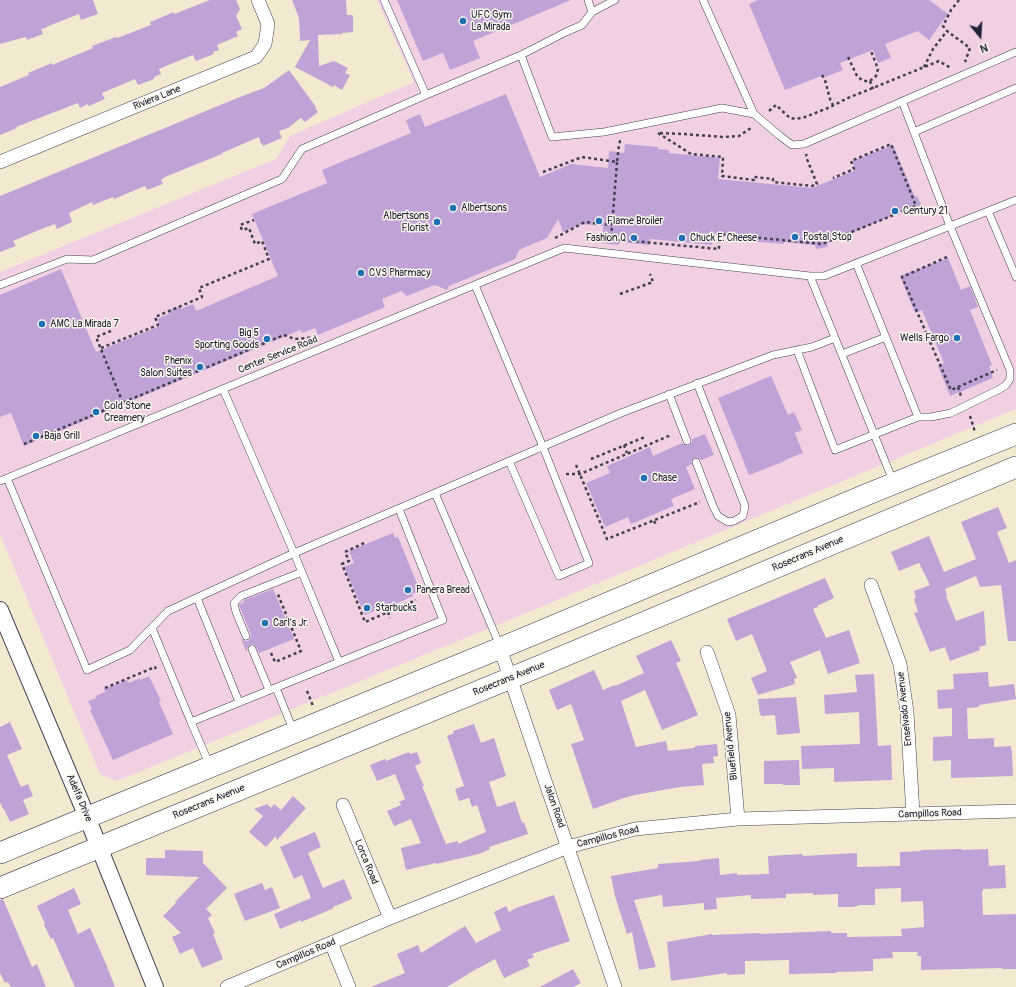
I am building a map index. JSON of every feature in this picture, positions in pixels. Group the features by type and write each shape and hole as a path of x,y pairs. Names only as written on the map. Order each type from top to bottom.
{"main road":[{"path":"0,853 1016,434"},
{"name":"Rosecrans Avenue","path":"0,888 511,678 1016,467"},
{"path":"894,484 906,513"}],"street":[{"name":"Riviera Lane","path":"0,162 256,57 265,44 268,24 258,0"},
{"name":"Enselvado Avenue","path":"871,585 900,664 907,712 913,814"},
{"name":"Adelfa Drive","path":"0,610 87,817 155,987"},
{"name":"Jalon Road","path":"500,648 615,987"},
{"name":"Bluefield Avenue","path":"707,652 729,715 738,819"},
{"name":"Lorca Road","path":"343,805 390,918"},
{"name":"Campillos Road","path":"227,987 390,918 568,847 635,829 738,819 1016,811"},
{"path":"331,943 349,987"}],"lane":[{"path":"384,0 426,95"},
{"path":"588,0 592,12"},
{"path":"0,285 67,259 93,260 282,179 302,149 521,55 582,25 592,12 615,0"},
{"path":"703,0 754,114 792,145 804,144 1016,52"},
{"path":"521,55 552,137 604,132 722,108 754,114"},
{"path":"914,132 1016,88"},
{"path":"797,350 835,450 918,417 931,417 951,413 1000,389 1006,385 1010,379 1010,370 950,226 902,102"},
{"path":"894,484 810,276 824,276 1016,200"},
{"path":"988,211 1016,277"},
{"name":"Center Service Road","path":"4,479 564,248 810,276"},
{"path":"856,263 918,417"},
{"path":"475,285 589,563 559,576 509,461"},
{"path":"842,354 886,337"},
{"path":"4,479 87,670 130,650 168,611 294,553 669,394 773,355 812,347 835,338"},
{"path":"696,462 718,516 728,522 734,521 743,516 745,506 697,383"},
{"path":"223,389 340,662"},
{"path":"669,394 687,441"},
{"path":"435,493 500,648"},
{"path":"191,722 443,620 399,509"},
{"path":"246,636 234,603 241,596 302,572"},
{"path":"197,598 239,702"},
{"path":"152,628 210,767"},
{"path":"252,649 294,732"}],"path":[{"path":"959,0 951,10 943,26 947,31 970,48 966,62 961,64"},
{"path":"924,67 933,49 947,31"},
{"path":"848,57 857,76 863,80 870,81 876,76 878,69 871,51"},
{"path":"768,111 776,105 790,118 796,119 805,117 939,61 951,68 956,66"},
{"path":"822,75 830,100 834,105"},
{"path":"870,81 873,88"},
{"path":"751,128 739,136 724,137 658,134 690,154 723,157 722,176 754,180 754,176 773,179 772,182 812,186 817,184 804,144"},
{"path":"627,140 620,141 611,239 719,249 719,234 822,244 916,206 891,144 851,161 854,169 833,178"},
{"path":"543,172 582,158 617,162"},
{"path":"101,348 158,325 155,317 202,297 199,288 269,259 262,241 255,244 249,228 242,230 240,225 254,220"},
{"path":"947,257 902,277 951,390 997,370"},
{"path":"620,294 652,282 650,274"},
{"path":"111,331 96,337 123,403"},
{"path":"24,444 284,336 296,339"},
{"path":"958,387 963,400"},
{"path":"969,415 976,434"},
{"path":"580,474 671,435"},
{"path":"591,459 645,437"},
{"path":"624,445 627,453"},
{"path":"576,465 607,539 700,502"},
{"path":"654,520 656,526"},
{"path":"364,543 345,552 349,561 342,564 365,622 416,600"},
{"path":"271,653 274,662 301,652 275,588"},
{"path":"388,612 390,618"},
{"path":"105,688 155,667 158,674"},
{"path":"307,691 315,710"}],"shaded area":[{"path":"377,0 1016,0 1016,409 524,614 117,781 100,774 0,534 0,272 276,159 290,136 414,82"}],"building":[{"path":"0,0 93,0 98,14 81,20 79,14 41,29 43,34 27,40 26,37 0,44"},
{"path":"210,0 236,0 240,9 236,16 242,29 236,32 238,36 217,45 219,50 213,52 214,54 196,61 193,55 159,69 161,74 154,77 154,79 138,85 135,79 102,93 105,99 89,106 88,104 80,108 78,103 16,127 17,128 0,135 0,87 29,75 28,73 93,48 92,46 151,25 150,22 174,12 174,14"},
{"path":"292,0 346,0 347,15 352,15 353,17 353,32 318,35 319,66 334,61 348,68 345,73 350,75 342,90 334,85 333,87 295,67 310,40 300,41 299,18"},
{"name":"UFC Gym La Mirada","path":"397,0 571,0 473,41 480,58 450,70 443,53 423,61"},
{"path":"758,0 929,0 948,14 929,40 918,31 885,44 891,58 878,63 873,50 840,63 843,70 825,77 824,75 785,90 749,4"},
{"path":"289,70 318,112 305,122 301,118 288,128 279,131 282,138 263,146 259,137 165,177 161,180 163,184 147,190 145,186 114,199 113,197 93,205 92,202 69,213 72,222 57,229 55,224 39,230 13,241 16,246 0,252 0,196 264,88"},
{"path":"506,94 540,177 571,164 608,168 609,151 624,153 625,144 658,147 658,149 669,150 669,153 720,158 718,179 812,188 856,170 852,161 893,145 915,197 917,196 923,208 910,213 908,209 827,243 828,247 816,249 815,245 748,241 748,238 713,235 712,245 650,239 649,245 619,242 619,245 602,243 603,226 582,224 563,232 558,219 547,238 519,250 515,259 449,286 447,290 435,285 407,296 401,291 382,299 385,307 318,335 315,328 302,333 300,330 24,446 11,413 0,417 0,295 61,269 96,352 160,326 157,319 169,314 168,311 180,306 181,309 193,304 196,311 278,276 252,214 327,183 322,170 411,133 406,120 420,114 425,127"},
{"name":"Wells Fargo","path":"948,258 961,290 970,286 978,307 970,310 992,365 989,366 993,378 950,396 938,366 944,363 922,310 915,313 900,276"},
{"path":"771,376 788,415 794,412 802,430 795,433 803,453 749,475 718,398"},
{"name":"Chase","path":"705,434 714,455 701,460 697,457 694,458 691,461 692,464 686,467 695,489 671,499 674,506 631,524 628,517 605,527 586,483 610,473 607,466 650,447 653,456 682,443 686,446 689,445 692,442 692,439"},
{"path":"998,507 1007,528 997,532 1009,563 1016,560 1016,641 1008,641 1001,585 980,587 976,576 945,589 946,596 956,621 984,611 986,645 979,647 980,650 950,661 945,647 930,652 914,613 918,612 914,599 916,598 914,591 930,585 919,563 899,571 891,552 929,536 944,572 976,559 961,522"},
{"path":"393,533 395,538 398,537 418,586 416,587 418,592 412,594 413,596 387,608 386,606 365,615 344,567 354,563 349,551"},
{"path":"825,578 834,598 813,609 826,638 849,630 860,663 828,674 820,650 790,662 797,678 794,679 795,684 758,695 751,678 767,671 752,634 736,641 727,619"},
{"name":"Carl's Jr.","path":"273,589 294,639 259,653 253,644 248,646 246,651 241,638 248,641 251,634 239,605 244,602 244,600"},
{"path":"671,640 681,661 676,663 698,715 662,730 645,690 621,701 636,747 666,741 668,751 717,744 718,756 713,757 714,763 702,764 704,785 680,787 635,795 593,809 571,744 584,740 571,704 557,710 549,690 594,670 603,690 615,686 644,673 636,656"},
{"path":"988,672 989,687 1014,684 1016,699 967,708 968,739 994,738 994,747 1011,746 1013,776 951,778 951,760 933,761 933,737 952,736 952,708 938,709 937,690 954,689 953,674"},
{"path":"874,674 878,746 891,745 892,780 834,782 834,768 802,769 801,746 860,744 859,712 825,714 824,695 857,692 855,675"},
{"path":"149,676 161,701 159,702 173,734 113,760 90,710 92,709 88,701 105,692 104,689 127,680 129,683"},
{"path":"796,697 800,733 777,735 775,715 761,716 758,699"},
{"path":"10,722 22,749 7,755 21,787 28,784 33,796 23,800 29,814 10,822 0,802 0,727"},
{"path":"474,724 481,743 494,738 506,776 489,782 497,807 515,801 522,823 524,822 528,834 489,847 490,849 479,854 406,870 401,848 421,843 411,819 394,826 387,811 401,805 399,802 405,799 395,774 377,781 370,765 385,759 386,761 409,752 410,754 417,752 421,763 415,766 446,844 458,841 458,844 486,832 477,805 472,807 469,798 459,801 455,789 464,786 447,736 454,733 453,731"},
{"path":"799,760 800,785 764,784 764,761"},
{"path":"293,796 306,808 277,840 276,836 266,847 249,832 263,816 254,809 267,804 271,808 274,804 281,810"},
{"path":"315,832 321,847 308,853 323,888 344,879 352,899 301,922 301,920 280,929 274,914 311,898 302,875 294,879 280,847"},
{"path":"988,849 989,866 1005,865 1006,888 983,889 982,891 983,915 1016,914 1016,969 921,970 921,956 917,956 918,952 892,952 893,958 873,959 873,971 789,974 789,960 745,961 745,974 727,975 727,973 671,981 667,942 712,934 760,934 831,931 831,933 847,933 847,937 902,936 901,929 924,927 923,901 901,902 901,888 875,889 875,905 860,905 853,907 838,907 838,894 813,895 813,893 786,894 786,898 751,899 751,895 716,898 717,909 704,910 704,903 663,907 662,895 634,900 656,967 639,970 632,932 627,934 615,896 611,876 658,868 658,864 719,858 720,875 737,873 737,875 769,874 768,856 802,854 803,856 857,853 857,867 900,866 900,852"},
{"path":"165,850 203,851 203,863 227,888 206,909 212,915 208,918 215,933 213,934 223,959 202,968 193,948 180,954 172,937 181,933 163,916 199,877 146,875 146,858 165,858"},
{"path":"262,883 265,890 272,887 280,908 245,921 234,894"},
{"path":"74,888 81,904 68,910 78,934 90,928 115,987 75,987 53,938 51,939 44,925 45,924 37,906"},
{"path":"554,895 570,941 532,954 534,957 527,960 530,966 504,978 495,959 447,987 371,987 405,973 397,954 418,945 421,953 465,926 476,943 501,930 494,912 506,906 509,912 516,908"},
{"path":"3,899 32,967 37,964 46,987 11,987 8,982 5,983 0,973 0,900"},
{"path":"573,969 581,983 573,987 540,987"}],"place":[{"name":"UFC Gym La Mirada","path":"463,21"},
{"name":"Albertsons","path":"453,208"},
{"name":"Century 21","path":"895,211"},
{"name":"Flame Broiler","path":"599,221"},
{"name":"Albertsons Florist","path":"437,222"},
{"name":"Postal Stop","path":"795,237"},
{"name":"Fashion Q","path":"634,238"},
{"name":"Chuck E. Cheese","path":"682,238"},
{"name":"CVS Pharmacy","path":"361,273"},
{"name":"AMC La Mirada 7","path":"42,324"},
{"name":"Wells Fargo","path":"957,338"},
{"name":"Big 5 Sporting Goods","path":"267,339"},
{"name":"Phenix Salon Suites","path":"200,367"},
{"name":"Cold Stone Creamery","path":"96,412"},
{"name":"Baja Grill","path":"36,436"},
{"name":"Chase","path":"644,478"},
{"name":"Panera Bread","path":"408,590"},
{"name":"Starbucks","path":"367,608"},
{"name":"Carl's Jr.","path":"265,623"}]}
